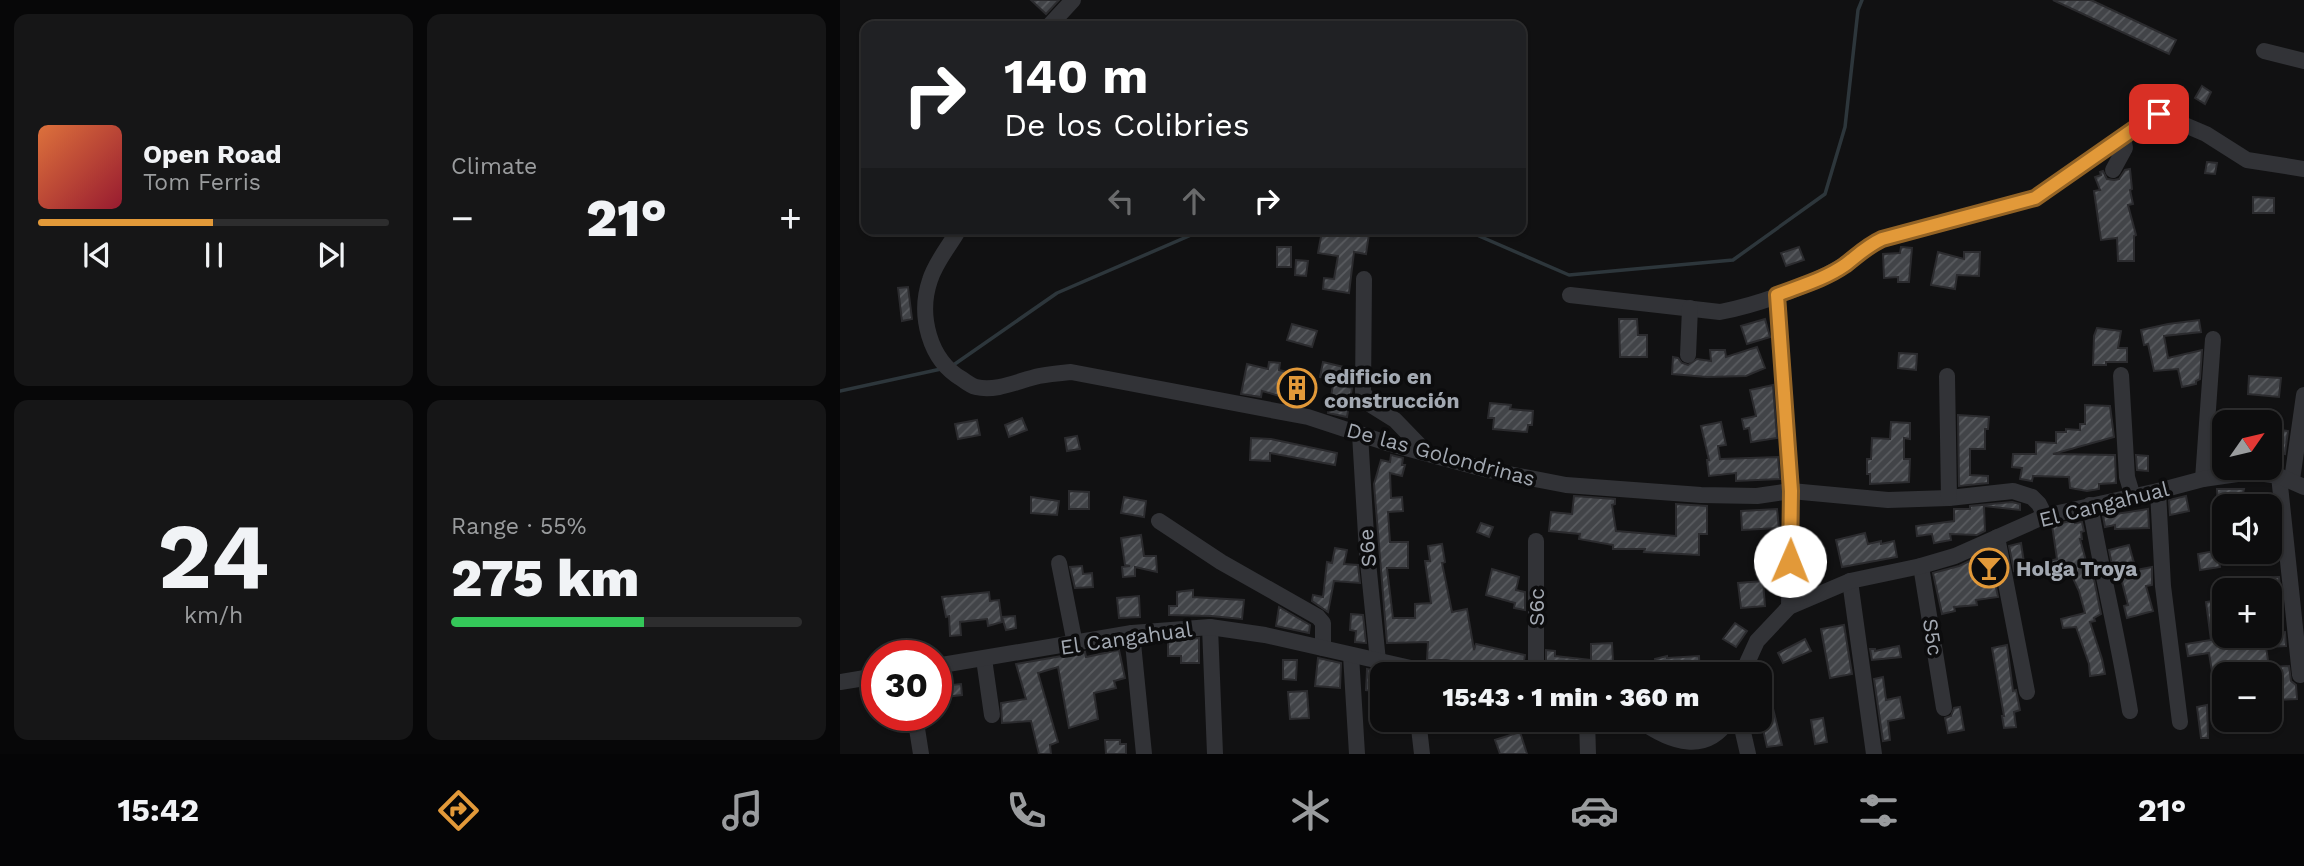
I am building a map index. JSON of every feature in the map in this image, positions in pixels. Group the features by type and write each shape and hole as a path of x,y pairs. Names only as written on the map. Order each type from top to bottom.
{"street":[{"path":"1054,21 1073,0"},
{"path":"2264,51 2304,61"},
{"path":"1570,295 1720,312 1737,309 1824,277 1844,265 1867,245 1882,239 2035,198 2159,114 2206,134 2247,160 2304,169"},
{"path":"2113,170 2125,148 2123,137"},
{"name":"De las Golondrinas","path":"955,235 937,262 929,283 925,302 926,324 932,344 941,360 953,374 976,387 998,387 1071,372 1308,417 1488,470 1566,485 1701,495 1757,496 1791,491 1888,500 1949,498 2013,491 2032,497 2045,516"},
{"path":"1364,279 1363,392 1371,405 1395,420 1427,453"},
{"path":"1777,295 1791,491 1789,607"},
{"path":"1688,355 1690,308"},
{"path":"2203,479 2213,338"},
{"path":"2121,375 2127,477 2133,497"},
{"path":"1947,376 1949,498"},
{"path":"2300,675 2292,481 2304,395"},
{"name":"S6e","path":"1360,434 1367,552 1378,661"},
{"name":"El Cangahual","path":"1747,662 1757,641 1789,607 1850,581 1955,556 2045,516 2203,479 2251,472 2292,481"},
{"path":"2158,491 2163,586 2180,722"},
{"path":"2090,505 2130,711"},
{"path":"1159,520 1221,562 1318,617 1323,623 1322,648"},
{"path":"1997,537 2027,692"},
{"name":"S6c","path":"1536,541 1536,662"},
{"path":"1059,563 1075,644"},
{"name":"S5c","path":"1922,566 1944,708"},
{"path":"1850,581 1874,754"},
{"path":"1210,627 1214,754"},
{"name":"El Cangahual","path":"952,664 1132,633 1210,627 1265,635 1382,662"},
{"path":"1132,633 1144,754"},
{"path":"1351,655 1357,754"},
{"path":"984,659 992,715"},
{"path":"840,682 861,679"},
{"path":"917,731 921,754"},
{"path":"1419,732 1422,754"},
{"path":"1587,732 1588,754"},
{"path":"1656,732 1687,751 1703,751 1717,742 1722,732"},
{"path":"1743,732 1748,754"}],"building":[{"path":"1031,0 1059,0 1046,14"},
{"path":"2053,0 2091,0 2176,40 2169,54"},
{"path":"2202,86 2211,92 2205,104 2195,98"},
{"path":"2207,162 2217,163 2215,174 2205,173"},
{"path":"2130,169 2133,204 2128,205 2136,235 2134,261 2118,261 2117,238 2101,240 2094,191 2100,190 2095,177 2103,171 2107,179 2119,179 2125,170"},
{"path":"2253,197 2274,198 2274,213 2253,213"},
{"path":"1321,235 1369,235 1366,254 1354,252 1349,293 1323,289 1324,278 1334,279 1338,256 1318,253"},
{"path":"1277,247 1291,247 1291,267 1277,267"},
{"path":"1799,247 1804,260 1786,266 1781,253"},
{"path":"1901,247 1912,248 1909,282 1898,282 1898,277 1884,278 1883,254 1900,253"},
{"path":"1938,252 1964,259 1964,252 1980,252 1979,276 1957,275 1955,289 1931,285"},
{"path":"1296,260 1308,261 1306,276 1295,275"},
{"path":"908,287 912,319 902,321 898,288"},
{"path":"1619,319 1637,319 1638,335 1647,335 1647,357 1620,357"},
{"path":"1765,319 1770,337 1747,344 1741,326"},
{"path":"2199,320 2201,332 2164,336 2168,358 2202,350 2200,379 2196,384 2182,387 2178,369 2154,371 2148,344 2144,345 2141,330"},
{"name":"edificio en construcción","path":"1292,324 1317,331 1312,347 1287,340"},
{"path":"2097,328 2121,331 2118,348 2127,348 2127,362 2093,365 2094,336"},
{"path":"1757,347 1765,368 1746,376 1672,374 1673,357 1688,365 1697,359 1711,361 1710,350 1725,350 1726,357"},
{"path":"1899,353 1917,354 1916,370 1898,368"},
{"path":"1269,362 1280,363 1279,370 1315,379 1308,404 1262,391 1261,397 1241,394 1247,364 1268,369"},
{"path":"1323,362 1352,369 1348,387 1352,388 1347,417 1328,413 1334,380 1320,377"},
{"path":"2249,376 2281,378 2279,397 2248,394"},
{"path":"1773,385 1777,438 1751,442 1749,428 1744,429 1742,419 1756,416 1750,390"},
{"path":"1490,403 1511,405 1510,409 1533,411 1532,425 1528,425 1527,432 1493,429 1494,418 1488,418"},
{"path":"2085,405 2110,406 2114,437 2053,454 2115,455 2116,483 2099,484 2099,489 2087,491 2070,488 2069,477 2033,476 2032,481 2020,479 2022,468 2012,467 2013,454 2036,454 2036,442 2056,443 2056,432 2066,432 2066,429 2080,430 2080,424 2085,424"},
{"path":"1958,415 1989,417 1988,429 1985,429 1985,449 1970,449 1970,475 1988,476 1988,483 1959,486"},
{"path":"1022,418 1027,430 1009,437 1005,425"},
{"path":"977,420 980,435 958,439 955,424"},
{"path":"1721,422 1726,445 1718,446 1720,459 1778,457 1780,479 1736,481 1736,473 1709,476 1709,460 1701,426"},
{"path":"1891,422 1910,423 1910,439 1904,438 1904,459 1910,459 1909,482 1870,484 1867,459 1871,459 1872,438 1890,439"},
{"path":"2282,430 2288,431 2285,454 2282,454"},
{"path":"1077,436 1080,449 1067,451 1065,438"},
{"path":"1251,438 1271,439 1337,453 1335,465 1270,453 1270,461 1250,460"},
{"path":"1391,455 1403,458 1402,465 1405,465 1402,476 1390,473 1391,498 1402,497 1403,511 1388,512 1390,542 1408,542 1408,568 1387,568 1393,618 1415,618 1415,604 1431,603 1425,561 1430,561 1428,546 1442,544 1445,562 1442,563 1452,612 1467,609 1474,650 1476,644 1525,655 1524,662 1427,660 1428,642 1387,643 1374,484 1381,460 1390,462"},
{"path":"2136,455 2148,456 2148,471 2137,470"},
{"path":"2217,489 2244,489 2243,494 2217,494"},
{"path":"1069,491 1089,492 1089,509 1069,509"},
{"path":"1574,496 1615,499 1615,504 1612,505 1616,531 1676,536 1676,504 1707,506 1707,534 1699,534 1699,555 1644,552 1645,549 1613,549 1613,545 1579,539 1580,534 1549,531 1551,512 1572,514"},
{"path":"2186,496 2189,511 2170,515 2169,500"},
{"path":"1031,497 1059,501 1057,515 1031,513"},
{"path":"1124,497 1146,501 1144,517 1121,513"},
{"path":"2012,502 2020,504 2020,510 1984,506 1985,531 1977,535 1950,534 1951,540 1934,543 1932,534 1917,536 1916,526 1954,521 1954,509"},
{"path":"1777,509 1779,528 1742,530 1741,511"},
{"path":"2148,509 2149,528 2115,529 2115,525 2105,527 2103,516"},
{"path":"2075,520 2075,523 2082,522 2084,531 2081,532 2080,539 2089,572 2094,579 2101,614 2094,618 2095,621 2090,622 2105,674 2090,676 2089,664 2076,627 2063,628 2061,619 2085,613 2071,574 2055,578 2050,561 2057,559 2052,525"},
{"path":"1481,523 1493,527 1489,537 1477,532"},
{"path":"1865,533 1868,544 1894,541 1897,557 1842,567 1836,540"},
{"path":"1141,535 1144,556 1156,556 1157,572 1135,567 1135,576 1123,577 1122,567 1130,566 1125,565 1121,538"},
{"path":"2021,543 2025,569 2014,571 2009,546"},
{"path":"2129,545 2136,570 2152,567 2152,585 2146,586 2153,611 2127,618 2124,606 2128,605 2121,578 2117,580 2114,575 2109,550"},
{"path":"1335,548 1347,550 1344,564 1358,565 1360,583 1334,581 1328,612 1312,601 1313,595 1323,597 1327,562 1332,563"},
{"path":"1989,552 1998,597 1976,600 1977,605 1954,607 1955,611 1942,614 1933,573 1959,566"},
{"path":"2212,552 2212,564 2220,564 2220,567 2200,570 2198,554"},
{"path":"1800,555 1812,556 1813,566 1800,566"},
{"path":"1082,566 1083,574 1092,573 1093,587 1075,588 1070,567"},
{"path":"1492,569 1519,577 1516,590 1525,592 1525,610 1514,608 1515,603 1486,595"},
{"path":"1763,581 1765,606 1741,608 1738,583"},
{"path":"1193,590 1193,597 1244,600 1242,619 1169,615 1169,606 1177,606 1177,592"},
{"path":"989,592 990,601 999,600 1002,622 988,626 987,619 960,622 961,635 950,636 949,616 946,617 942,597"},
{"path":"1139,596 1140,617 1119,618 1117,598"},
{"path":"2212,601 2212,648 2266,648 2268,662 2212,662 2212,672 2209,653 2188,656 2186,644 2211,640 2206,602"},
{"path":"1279,607 1310,625 1309,633 1276,626"},
{"path":"1351,614 1363,615 1366,643 1355,642 1356,631 1350,630"},
{"path":"1015,616 1016,628 1006,630 1002,617"},
{"path":"1735,623 1747,631 1736,647 1723,639"},
{"path":"1844,625 1852,674 1830,678 1821,629"},
{"path":"2282,632 2285,632 2286,646 2282,646"},
{"path":"1199,638 1199,663 1181,663 1181,656 1168,656 1168,641"},
{"path":"1805,639 1811,651 1783,663 1778,653"},
{"path":"1612,643 1613,661 1620,662 1546,662 1546,650 1555,651 1555,656 1591,660 1591,644"},
{"path":"2007,645 2013,691 2016,690 2020,710 2014,712 2016,727 2004,728 1992,648"},
{"path":"1899,646 1901,657 1872,660 1870,649 1875,651"},
{"path":"1119,650 1125,678 1114,681 1116,688 1094,693 1098,719 1069,728 1058,667 1038,673 1058,742 1050,745 1051,754 1039,754 1031,721 1002,723 1001,703 1026,699 1016,664 1085,652 1086,657"},
{"path":"1667,656 1699,656 1699,662 1656,662 1655,659"},
{"path":"1318,658 1341,663 1340,688 1315,686"},
{"path":"1283,660 1297,660 1296,680 1283,679"},
{"path":"2282,666 2289,666 2291,681 2296,685 2297,699 2282,700"},
{"path":"1367,669 1370,670 1370,690 1366,690"},
{"path":"1883,677 1886,700 1900,697 1904,718 1888,721 1890,740 1883,741 1874,679"},
{"path":"961,684 962,695 952,696 952,685"},
{"path":"1307,691 1309,718 1290,719 1288,692"},
{"path":"1772,704 1782,745 1767,747 1764,732 1772,732"},
{"path":"2207,705 2208,738 2201,738 2197,707"},
{"path":"1960,707 1964,730 1948,733 1945,718 1951,716 1954,708"},
{"path":"1823,718 1827,742 1815,744 1811,720"},
{"path":"1520,732 1527,754 1500,754 1495,740"},
{"path":"1105,740 1120,740 1120,744 1126,744 1126,754 1106,754"}],"waterway":[{"path":"1477,235 1569,275 1733,260 1825,194 1845,127 1858,10 1862,0"},
{"path":"952,366 1057,293 1191,235"},
{"path":"840,391 941,369"}],"place":[{"name":"edificio en construcción","path":"1297,388"},
{"name":"Holga Troya","path":"1989,568"}],"route":[{"path":"1790,561 1791,491 1777,295 1824,277 1844,265 1867,245 1882,239 2035,198 2159,114"}]}
